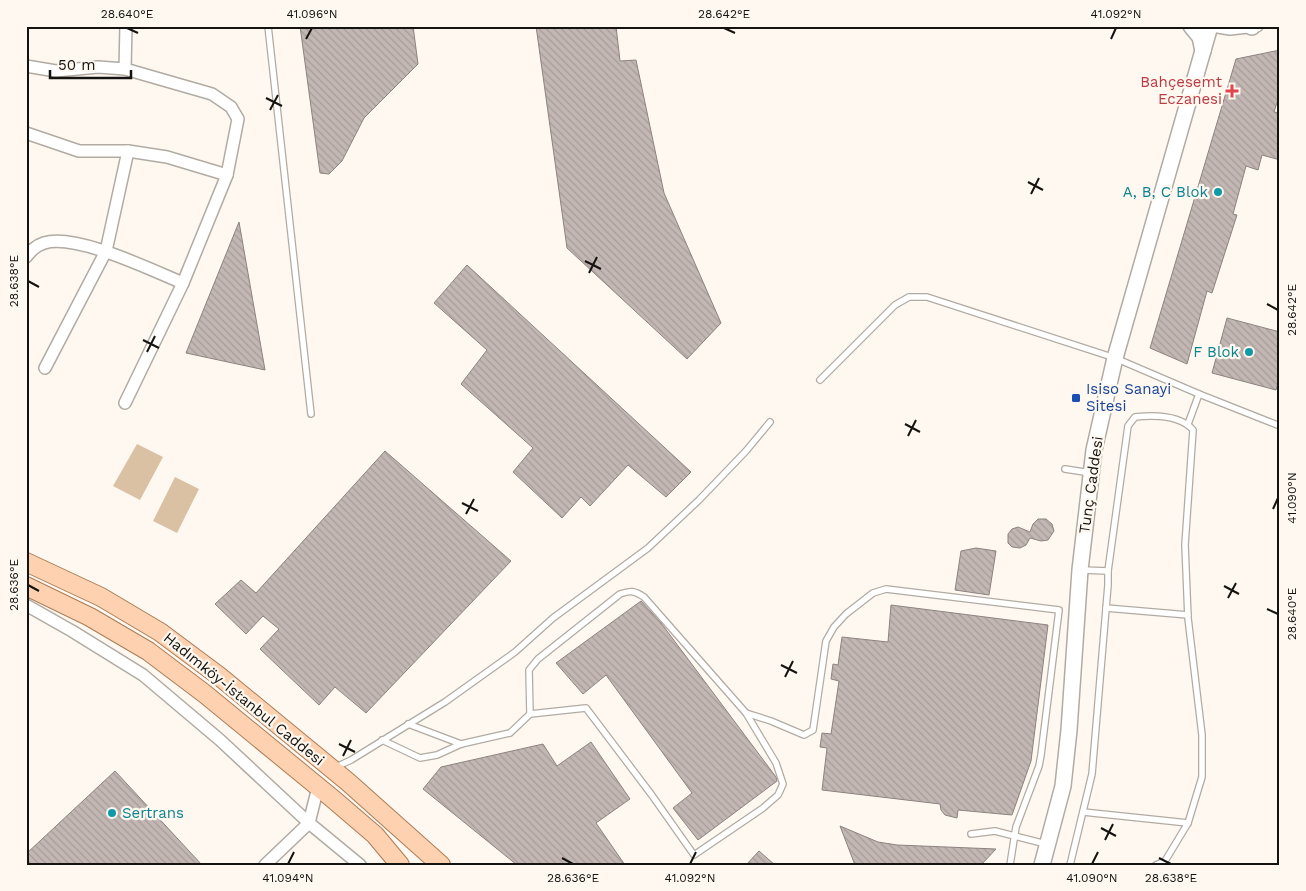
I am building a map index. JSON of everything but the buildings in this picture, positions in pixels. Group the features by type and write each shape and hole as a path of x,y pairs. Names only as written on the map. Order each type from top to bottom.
{"main road":[{"path":"1191,26 1200,37 1204,52"},
{"name":"Tunç Caddesi","path":"1042,865 1062,786 1090,473 1104,398 1211,26"},
{"name":"Hadımköy-İstanbul Caddesi","path":"26,562 101,597 160,632 219,676 332,769 441,865"},
{"name":"Hadımköy-İstanbul Caddesi","path":"26,586 90,617 148,651 205,694 375,835 400,865"},
{"path":"318,787 332,769"}],"street":[{"path":"125,69 126,26"},
{"path":"1211,26 1230,29 1253,27"},
{"path":"26,66 56,71 98,67 125,69 212,94 231,107 238,119 226,176 182,283 125,404"},
{"path":"26,133 79,151 128,151 166,157 226,176"},
{"path":"45,368 106,251 128,151"},
{"path":"26,257 34,247 45,243 62,242 106,251 182,283"},
{"path":"26,605 143,675 220,740 309,822 360,865"},
{"path":"265,865 309,822 318,787"}],"lane":[{"path":"268,26 311,414"},
{"path":"820,380 895,306 909,297 928,297 1115,358 1280,426"},
{"path":"1188,424 1199,394"},
{"path":"1070,865 1092,774 1108,571 1128,426 1135,417 1152,415 1182,421 1193,430 1185,545 1188,615 1202,736 1202,777 1188,823 1165,861 1156,865"},
{"path":"332,769 351,760 445,702 515,652 553,618 648,548 699,500 746,451 770,422"},
{"path":"1065,469 1090,473"},
{"path":"1080,570 1108,571"},
{"path":"746,713 804,735 813,730 826,641 834,627 846,614 873,593 886,589 1059,610 1039,766 1015,835 1010,865"},
{"path":"382,740 420,758 437,755 461,744 510,733 530,714 586,708 651,794 694,856 763,808 778,795 783,784 776,762 746,713 644,597 630,590 620,594 545,653 529,670 530,714"},
{"path":"1106,608 1188,615"},
{"path":"408,724 461,744"},
{"path":"1083,812 1188,823"},
{"path":"971,834 994,832 1015,835 1048,844"}],"shaded area":[{"path":"137,444 163,457 140,500 113,486"},
{"path":"175,477 199,489 177,533 153,521"}],"place":[{"name":"Bahçesemt Eczanesi","path":"1232,91"},
{"name":"A, B, C Blok","path":"1218,192"},
{"name":"F Blok","path":"1249,352"},
{"name":"Isiso Sanayi Sitesi","path":"1076,398"},
{"name":"Sertrans","path":"112,813"}]}
